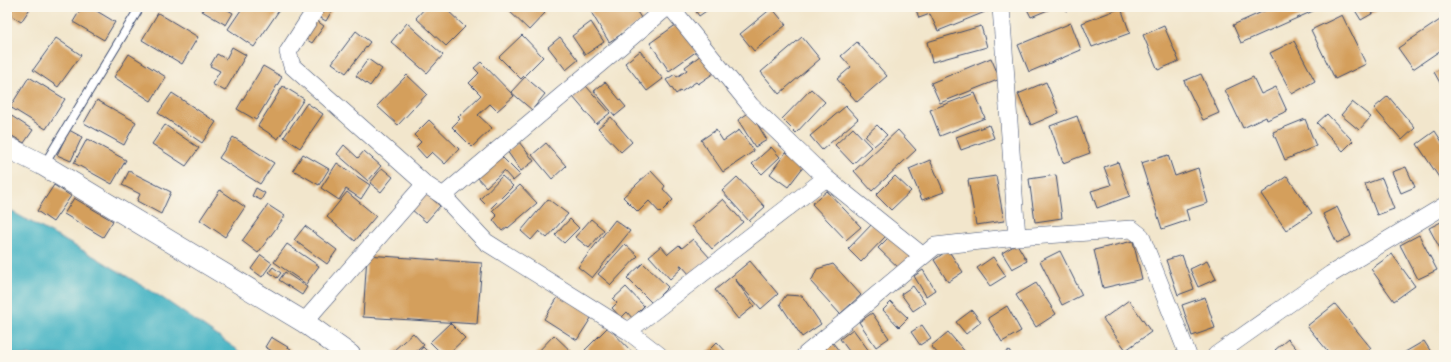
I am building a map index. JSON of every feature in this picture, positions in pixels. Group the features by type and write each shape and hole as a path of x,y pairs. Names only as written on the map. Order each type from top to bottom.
{"street":[{"path":"317,7 288,52 292,66 425,184 443,196 486,242 628,331 652,353"},
{"path":"1001,7 1017,237"},
{"path":"443,196 671,8 751,106 826,178 923,256"},
{"path":"7,147 43,165 304,322 350,355"},
{"path":"628,331 826,178"},
{"path":"304,322 425,184"},
{"path":"1216,355 1331,274 1444,206"},
{"path":"805,355 936,246 1017,237 1132,229 1141,236 1188,355"}],"lane":[{"path":"43,165 140,7"}],"water":[{"path":"7,209 95,257 161,297 245,355 7,355"}],"building":[{"path":"7,7 31,7 21,22 7,13"},
{"path":"82,7 90,7 115,22 104,40 73,22"},
{"path":"205,7 223,7 233,13 226,25 202,11"},
{"path":"243,7 278,7 280,9 254,47 228,29"},
{"path":"320,7 334,7 326,21 315,15"},
{"path":"426,7 444,7 465,27 446,46 416,18"},
{"path":"538,7 545,13 529,30 506,8"},
{"path":"588,7 634,7 643,21 609,42"},
{"path":"693,7 712,7 699,16"},
{"path":"915,7 983,7 985,12 938,31 930,14 919,18"},
{"path":"986,7 998,7 987,12"},
{"path":"1026,7 1055,7 1031,17"},
{"path":"1064,7 1076,7 1066,11"},
{"path":"1273,7 1322,7 1241,43 1233,25"},
{"path":"1353,7 1384,7 1361,20"},
{"path":"772,8 786,25 754,51 740,34"},
{"path":"1121,8 1130,33 1092,47 1082,23"},
{"path":"158,13 198,37 182,64 142,40"},
{"path":"1342,15 1366,64 1335,79 1311,30"},
{"path":"313,18 324,26 312,43 301,36"},
{"path":"1443,18 1444,48 1413,69 1398,48"},
{"path":"591,22 604,42 585,55 572,36"},
{"path":"407,23 443,55 427,73 391,42"},
{"path":"1071,23 1081,50 1029,72 1018,45"},
{"path":"677,24 697,51 669,71 650,43"},
{"path":"981,26 987,47 932,62 927,42"},
{"path":"1164,26 1179,61 1158,70 1143,35"},
{"path":"356,31 370,42 346,73 332,63"},
{"path":"522,35 543,57 521,79 499,57"},
{"path":"560,37 578,60 566,70 548,47"},
{"path":"802,37 820,59 779,94 761,72"},
{"path":"56,38 81,55 58,87 33,70"},
{"path":"1294,41 1315,81 1292,94 1270,53"},
{"path":"857,42 887,76 857,102 837,79 851,67 841,56"},
{"path":"232,47 246,55 225,91 212,84 220,71 210,66 217,54 226,59"},
{"path":"640,51 663,79 647,91 625,63"},
{"path":"129,54 166,77 151,101 114,77"},
{"path":"701,55 714,73 698,84 696,82 676,94 666,80 675,74 677,77 687,70 685,67"},
{"path":"991,58 1000,79 940,103 931,83"},
{"path":"368,59 382,69 370,86 356,76"},
{"path":"481,62 514,96 497,111 490,104 478,115 492,128 472,147 452,127 460,119 458,117 481,95 469,83 479,73 474,68"},
{"path":"263,66 282,77 256,120 237,109"},
{"path":"1444,67 1444,90 1434,72"},
{"path":"1201,74 1219,113 1203,120 1184,81"},
{"path":"407,75 427,94 398,125 377,106"},
{"path":"29,77 65,99 46,129 10,107"},
{"path":"525,77 545,94 532,110 511,92"},
{"path":"1253,77 1261,94 1276,87 1287,111 1267,120 1266,117 1243,128 1225,90"},
{"path":"605,82 626,107 615,116 594,91"},
{"path":"1046,82 1059,113 1031,125 1018,94"},
{"path":"283,86 304,99 278,139 258,126"},
{"path":"586,86 610,113 596,124 573,97"},
{"path":"811,89 825,102 796,133 782,119"},
{"path":"172,93 216,122 202,143 158,113"},
{"path":"975,93 985,118 940,136 930,110"},
{"path":"1388,96 1415,128 1402,140 1374,108"},
{"path":"97,100 136,122 124,145 84,123"},
{"path":"1352,102 1371,117 1359,130 1341,115"},
{"path":"307,103 323,114 300,148 284,137"},
{"path":"846,106 858,119 822,150 810,136"},
{"path":"750,112 767,140 755,147 738,120"},
{"path":"7,113 33,130 24,143 7,133"},
{"path":"1327,114 1353,141 1343,151 1317,123"},
{"path":"1077,116 1090,153 1063,163 1050,126"},
{"path":"611,117 632,142 621,152 598,128"},
{"path":"1305,119 1316,146 1285,160 1273,132"},
{"path":"429,120 459,149 445,164 432,152 426,158 416,147 421,142 414,135"},
{"path":"165,125 199,148 186,166 152,144"},
{"path":"877,125 887,135 874,146 865,136"},
{"path":"989,125 994,138 961,150 956,137"},
{"path":"853,128 871,147 853,164 835,145"},
{"path":"69,130 82,137 71,161 57,155"},
{"path":"716,130 723,141 739,130 754,151 723,172 701,140"},
{"path":"898,130 916,150 872,191 854,171"},
{"path":"1435,131 1444,145 1444,181 1442,182 1417,144"},
{"path":"233,137 274,163 260,184 219,158"},
{"path":"87,139 126,160 112,184 74,163"},
{"path":"519,142 534,161 521,171 507,151"},
{"path":"546,143 566,166 552,179 532,155"},
{"path":"344,145 358,158 364,151 381,166 368,181 337,154"},
{"path":"771,147 780,157 762,174 752,164"},
{"path":"786,152 804,166 788,187 770,174"},
{"path":"303,154 329,169 319,185 293,170"},
{"path":"500,155 520,175 513,181 504,171 486,187 476,176"},
{"path":"1168,155 1175,176 1198,168 1208,203 1186,210 1189,220 1162,229 1141,163"},
{"path":"930,160 944,192 922,200 909,169"},
{"path":"1118,162 1130,196 1097,208 1091,191 1111,185 1104,167"},
{"path":"337,163 370,185 361,199 346,189 339,200 321,188"},
{"path":"1406,167 1415,187 1401,193 1392,172"},
{"path":"382,168 393,177 381,192 370,183"},
{"path":"129,171 171,192 161,214 137,201 140,194 122,185"},
{"path":"651,171 665,186 663,189 673,200 660,213 649,201 638,212 623,197"},
{"path":"1056,175 1062,218 1035,222 1029,179"},
{"path":"502,176 513,186 490,209 480,199"},
{"path":"895,176 911,191 891,210 876,195"},
{"path":"996,176 1004,221 976,225 968,180"},
{"path":"1287,176 1312,213 1286,230 1261,194"},
{"path":"737,177 765,207 749,221 722,191"},
{"path":"1382,178 1394,209 1377,215 1365,184"},
{"path":"54,185 71,196 53,222 37,211"},
{"path":"520,185 537,203 508,228 507,227 502,231 493,220 497,216 492,211"},
{"path":"256,188 265,193 261,200 252,196"},
{"path":"220,190 245,207 225,237 200,220"},
{"path":"827,191 861,227 846,240 812,204"},
{"path":"347,192 376,216 355,241 327,217"},
{"path":"426,193 440,206 426,222 411,209"},
{"path":"74,198 113,221 103,237 64,214"},
{"path":"548,199 568,214 547,238 539,231 531,240 521,231"},
{"path":"723,199 743,222 712,249 692,226"},
{"path":"268,205 285,216 258,253 242,241"},
{"path":"1337,207 1351,236 1337,243 1323,214"},
{"path":"570,219 579,228 564,243 555,235"},
{"path":"591,219 604,230 589,248 575,237"},
{"path":"615,220 630,231 592,278 578,267"},
{"path":"1443,221 1444,222 1444,256 1429,228"},
{"path":"873,223 886,236 861,262 848,249"},
{"path":"305,226 337,250 327,264 294,240"},
{"path":"891,235 914,257 901,270 878,248"},
{"path":"1419,235 1437,270 1418,279 1400,245"},
{"path":"693,239 710,258 690,275 680,265 682,268 670,279 649,256 661,246 668,254 679,245 682,248"},
{"path":"1133,241 1142,279 1103,288 1094,250"},
{"path":"287,244 319,266 306,284 274,262"},
{"path":"625,244 638,256 611,285 598,274"},
{"path":"1017,244 1027,261 1012,269 1002,253"},
{"path":"948,250 963,272 948,282 934,260"},
{"path":"1060,251 1082,295 1062,305 1040,261"},
{"path":"1392,254 1415,286 1394,301 1371,269"},
{"path":"261,255 272,263 262,277 251,269"},
{"path":"367,255 482,263 477,324 363,317"},
{"path":"1182,255 1194,289 1178,295 1166,260"},
{"path":"993,257 1006,276 990,286 977,268"},
{"path":"750,261 778,294 761,309 735,279 754,306 738,319 715,290"},
{"path":"1207,261 1216,279 1198,287 1190,269"},
{"path":"643,263 668,287 652,303 627,278"},
{"path":"833,264 861,295 840,314 811,282 817,269"},
{"path":"273,267 281,273 277,278 269,272"},
{"path":"923,270 935,290 926,296 914,276"},
{"path":"285,272 307,287 302,295 279,280"},
{"path":"1036,283 1056,314 1036,327 1016,295"},
{"path":"913,286 925,303 913,311 901,294"},
{"path":"626,287 644,306 632,318 627,312 621,318 612,308 617,303 613,299"},
{"path":"560,294 593,315 577,340 544,319"},
{"path":"786,295 802,296 821,324 802,337 780,304"},
{"path":"1205,297 1215,328 1192,336 1182,305"},
{"path":"1129,300 1151,332 1126,350 1103,319"},
{"path":"891,302 908,318 899,327 883,310"},
{"path":"1335,304 1371,348 1362,355 1331,355 1307,326"},
{"path":"1007,306 1021,331 1002,342 988,318"},
{"path":"972,310 981,322 966,334 956,322"},
{"path":"872,313 889,338 876,347 859,322"},
{"path":"450,323 465,338 447,355 443,355 430,342"},
{"path":"922,325 931,338 920,345 911,332"},
{"path":"608,327 633,353 631,355 590,355 585,350"},
{"path":"853,329 872,355 852,355 840,339"},
{"path":"948,332 968,355 939,355 931,346"},
{"path":"413,333 424,345 412,355 396,355 393,351"},
{"path":"554,335 575,355 535,355"},
{"path":"271,337 291,349 287,355 279,355 265,347"},
{"path":"1288,339 1302,355 1280,355 1275,350"},
{"path":"1424,341 1433,355 1400,355"},
{"path":"717,342 729,355 704,355"},
{"path":"833,343 842,355 817,355"},
{"path":"423,347 431,355 416,355"},
{"path":"1009,350 1012,355 1002,355"}]}
